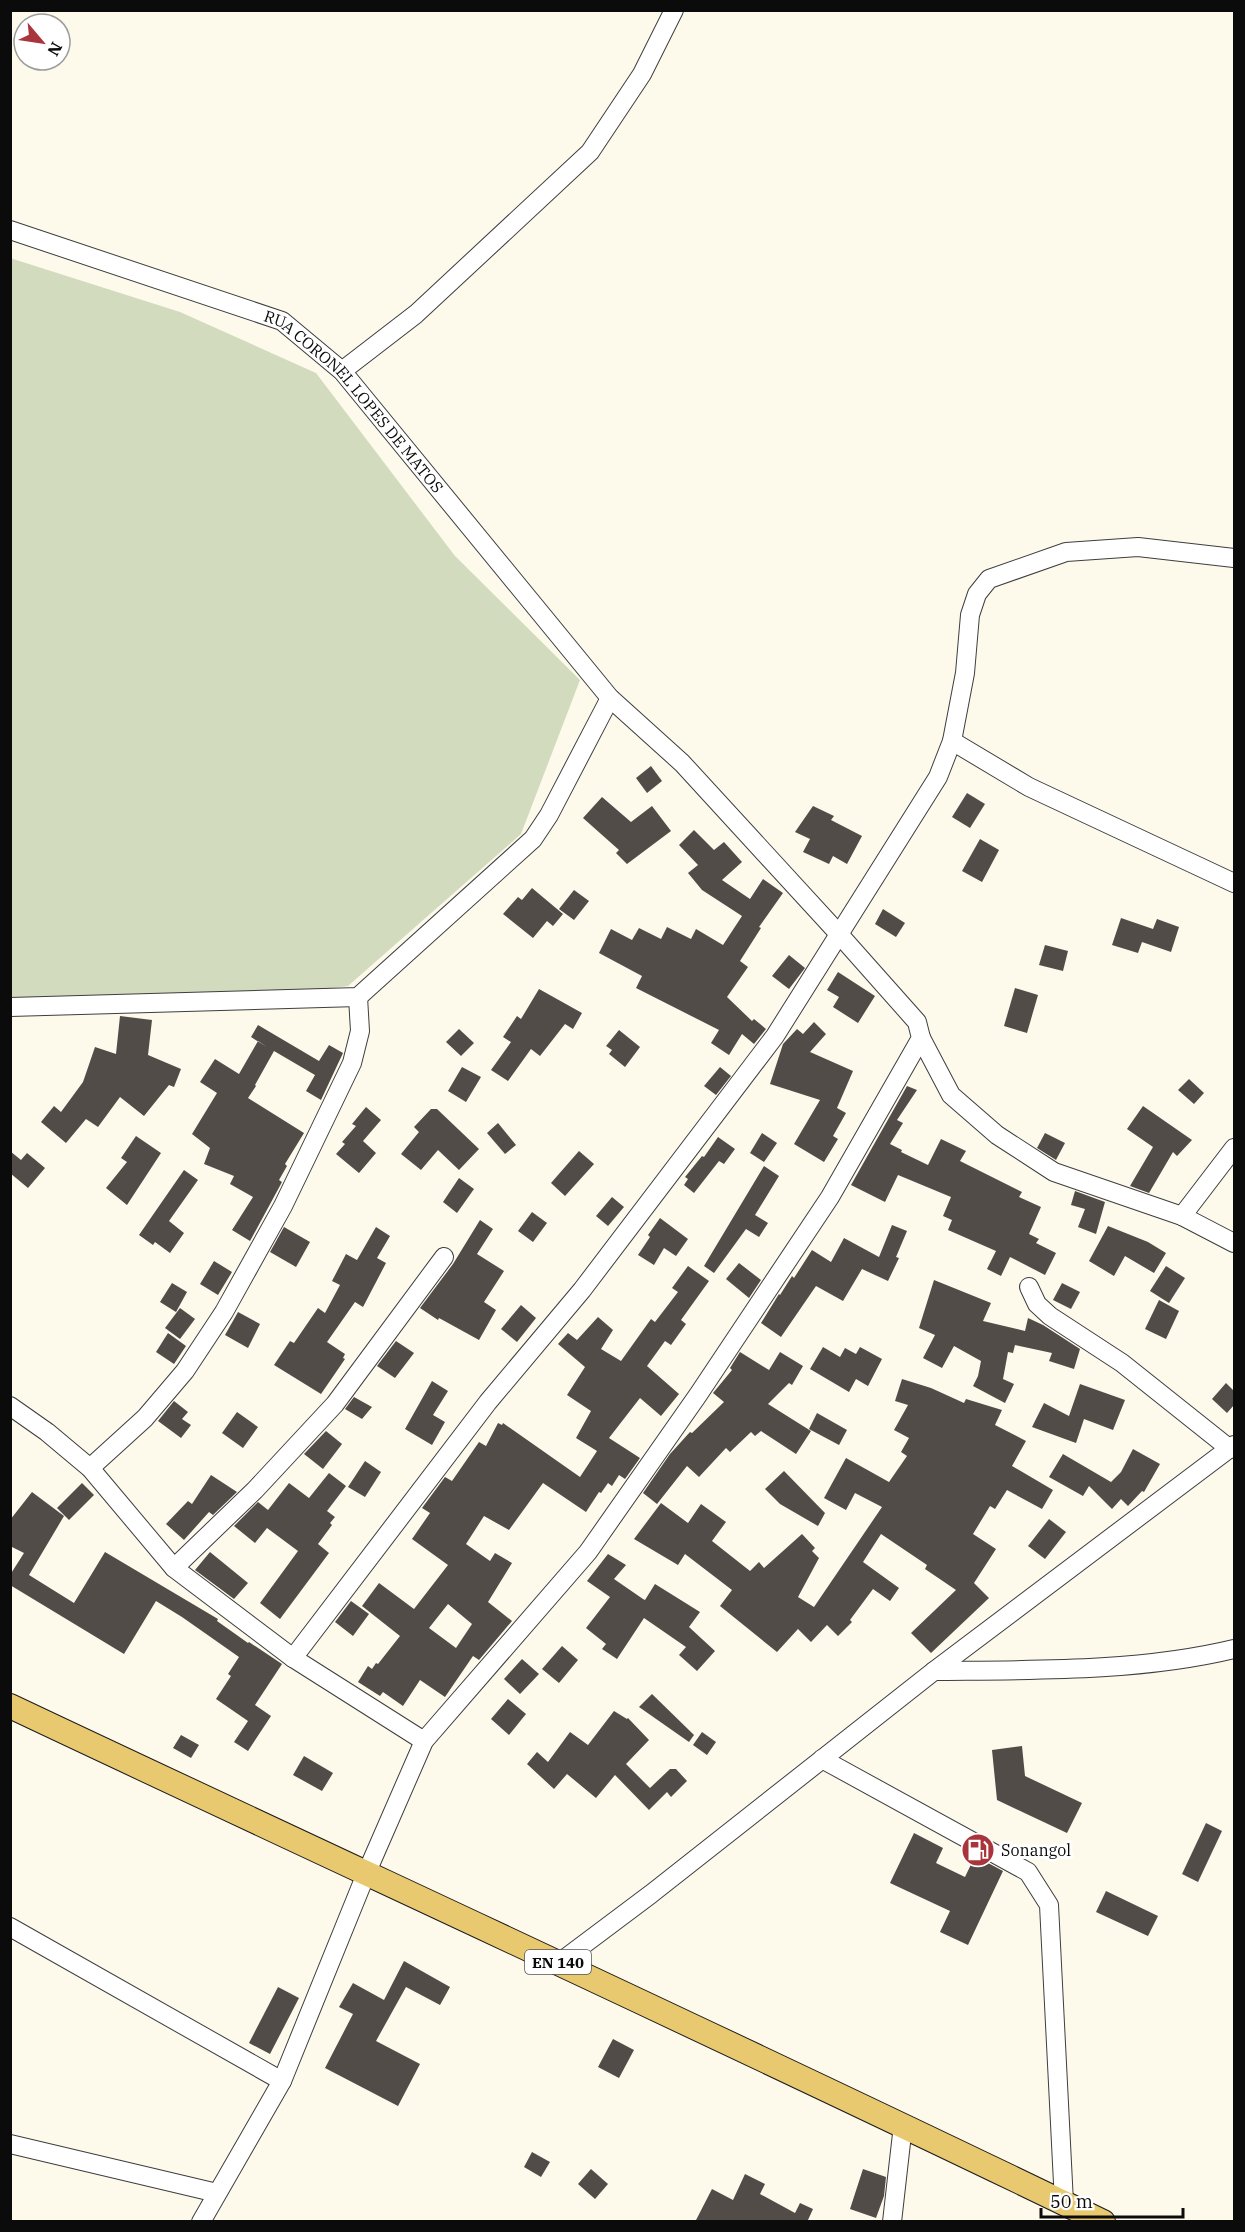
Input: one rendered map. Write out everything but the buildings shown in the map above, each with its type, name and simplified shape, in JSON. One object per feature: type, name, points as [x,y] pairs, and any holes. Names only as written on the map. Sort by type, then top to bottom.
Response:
[{"type":"main road","name":"EN 140","points":[[10,1706],[903,2125],[1103,2222]]},
{"type":"street","points":[[342,371],[416,314],[590,152],[642,74],[674,10]]},
{"type":"street","name":"RUA CORONEL LOPES DE MATOS","points":[[10,230],[282,321],[342,371],[610,698],[682,763],[916,1022],[921,1038],[951,1095],[997,1135],[1054,1172],[1182,1216],[1234,1243]]},
{"type":"street","points":[[293,1658],[488,1402],[582,1290],[775,1036],[938,777],[952,741],[965,673],[970,615],[977,594],[989,579],[1066,552],[1138,547],[1234,558]]},
{"type":"street","points":[[10,1007],[358,997],[532,839],[549,814],[610,698]]},
{"type":"street","points":[[952,741],[1029,787],[1234,883]]},
{"type":"street","points":[[90,1468],[145,1418],[165,1395],[185,1371],[224,1312],[283,1206],[352,1063],[360,1031],[358,997]]},
{"type":"street","points":[[201,2222],[282,2081],[366,1874],[424,1741],[588,1552],[698,1395],[830,1197],[921,1038]]},
{"type":"street","points":[[1182,1216],[1234,1148]]},
{"type":"street","points":[[174,1568],[255,1490],[335,1404],[444,1257]]},
{"type":"street","points":[[559,1963],[934,1671],[1232,1447],[1122,1364],[1050,1316],[1037,1304],[1029,1287]]},
{"type":"street","points":[[10,1406],[47,1432],[90,1468],[174,1568],[293,1658],[424,1741]]},
{"type":"street","points":[[934,1671],[1057,1670],[1194,1659],[1234,1649]]},
{"type":"street","points":[[822,1759],[1028,1872],[1049,1905],[1064,2203]]},
{"type":"street","points":[[10,1927],[282,2081]]},
{"type":"street","points":[[892,2222],[903,2125]]},
{"type":"street","points":[[10,2144],[218,2193]]},
{"type":"green space","points":[[10,258],[180,312],[316,373],[455,556],[580,680],[521,834],[348,986],[302,992],[11,998]]},
{"type":"place","name":"Sonangol","points":[[978,1850]]}]
